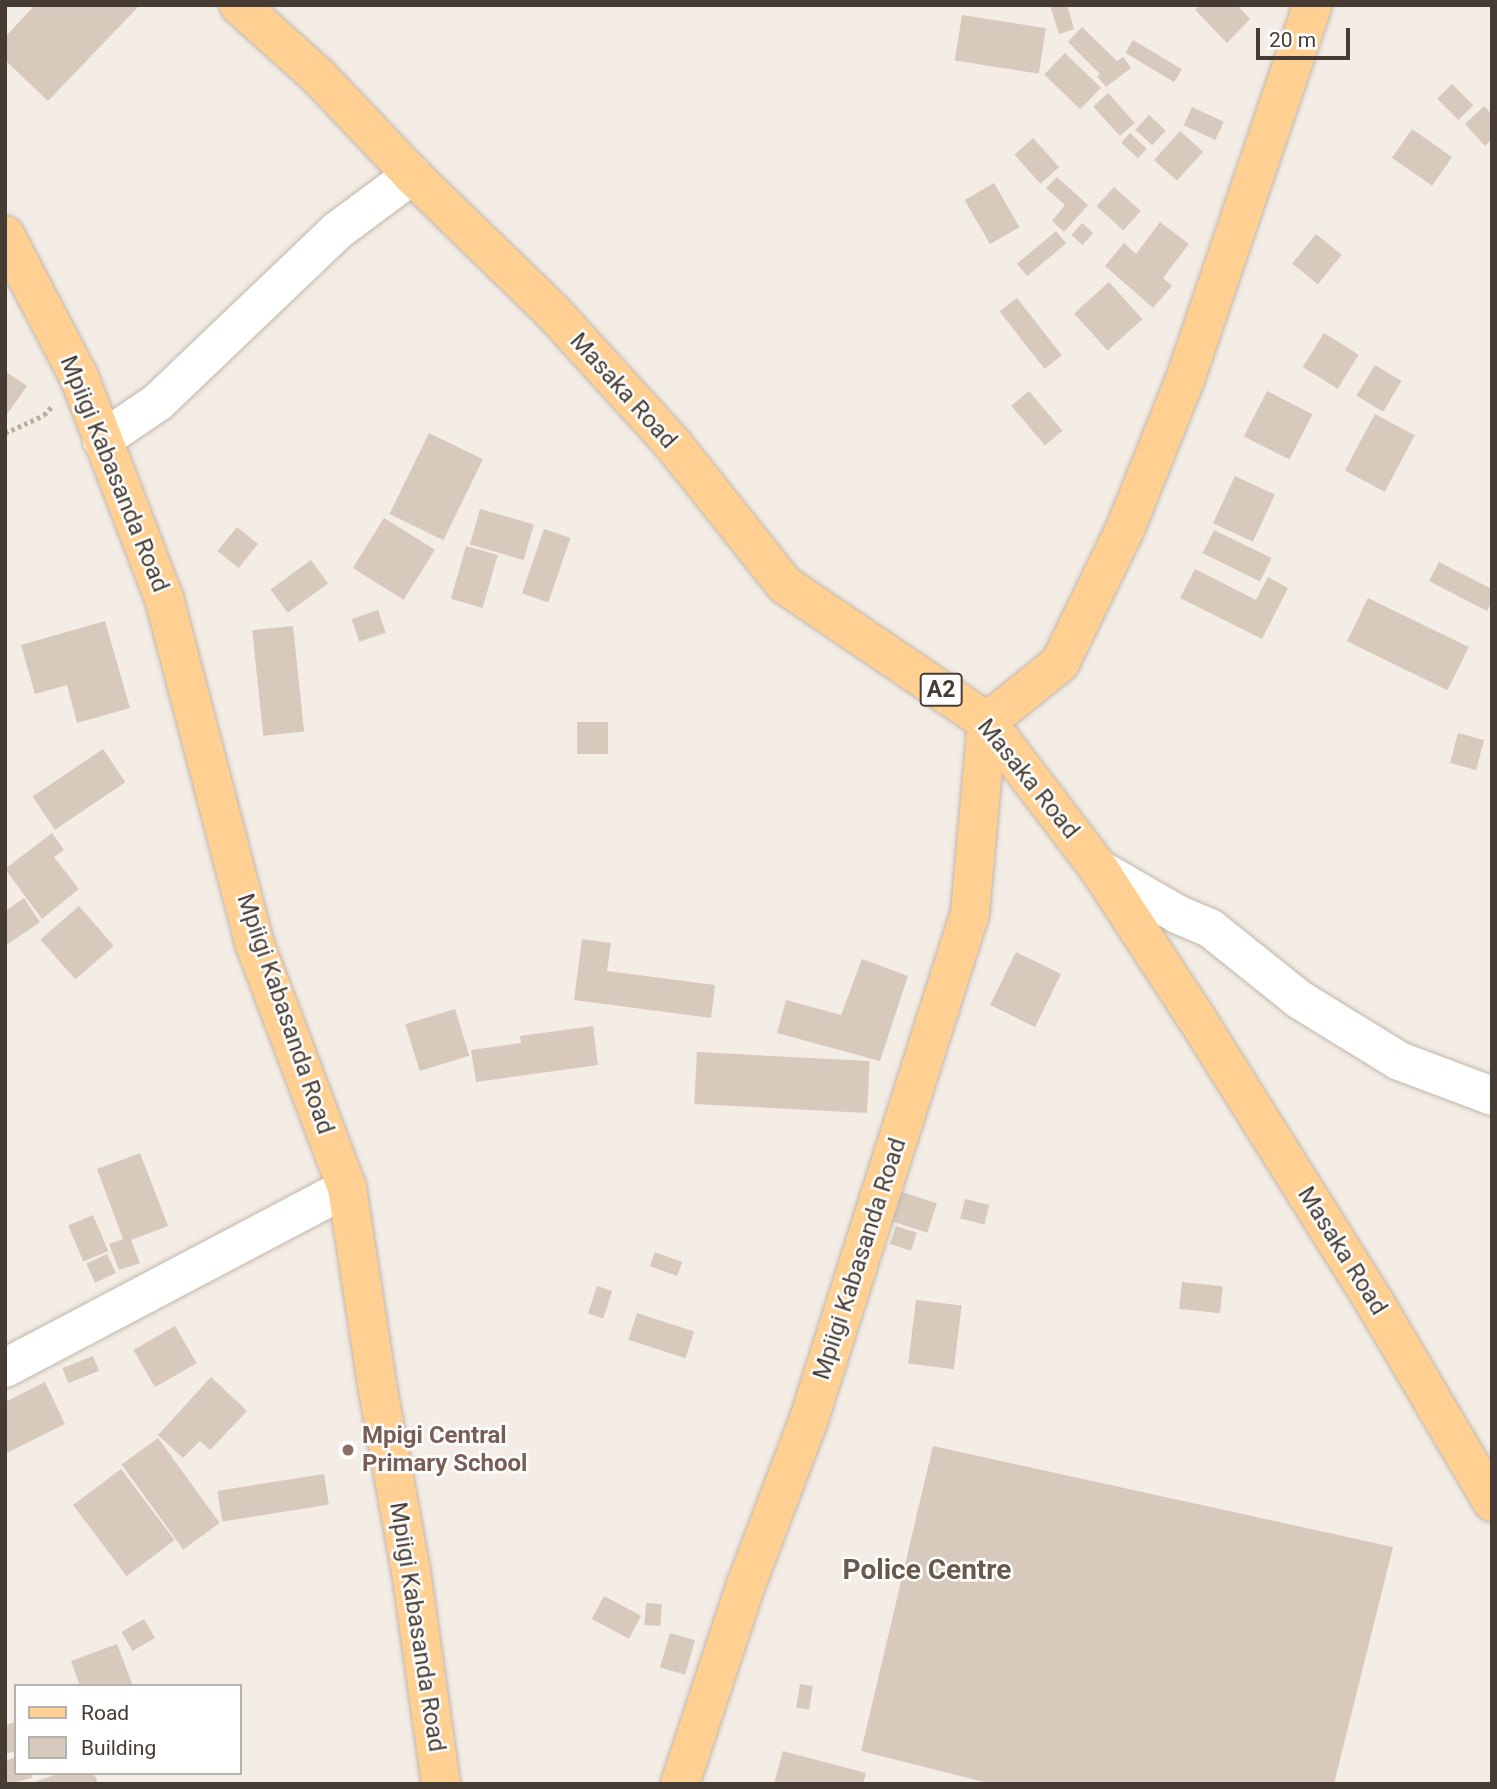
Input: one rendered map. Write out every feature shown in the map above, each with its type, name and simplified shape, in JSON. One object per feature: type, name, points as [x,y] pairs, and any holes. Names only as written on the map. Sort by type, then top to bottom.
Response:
[{"type":"main road","name":"Masaka Road","points":[[239,5],[319,77],[412,175],[552,311],[671,443],[785,585],[987,722],[1099,869],[1375,1303],[1492,1502]]},
{"type":"main road","points":[[987,722],[1060,663],[1126,527],[1186,377],[1313,5]]},
{"type":"main road","name":"Mpiigi Kabasanda Road","points":[[5,235],[79,377],[164,598],[254,942],[347,1188],[378,1390],[411,1571],[441,1784]]},
{"type":"main road","name":"Mpiigi Kabasanda Road","points":[[680,1784],[746,1584],[809,1419],[970,913],[987,722]]},
{"type":"street","points":[[102,440],[158,401],[337,231],[412,175]]},
{"type":"street","points":[[1099,869],[1179,915],[1210,928],[1300,1000],[1399,1061],[1492,1096]]},
{"type":"street","points":[[5,1368],[347,1188]]},
{"type":"path","points":[[5,433],[44,415],[79,377]]},
{"type":"building","points":[[35,5],[140,5],[48,101],[5,60],[5,37]]},
{"type":"building","points":[[1050,5],[1067,5],[1074,29],[1059,34]]},
{"type":"building","points":[[1200,5],[1237,5],[1250,19],[1227,43],[1195,10]]},
{"type":"building","points":[[962,15],[1046,28],[1039,74],[955,60]]},
{"type":"building","points":[[1082,27],[1117,61],[1123,57],[1131,68],[1106,87],[1097,76],[1100,74],[1068,42]]},
{"type":"building","points":[[1133,40],[1182,69],[1174,82],[1125,53]]},
{"type":"building","points":[[1065,53],[1101,88],[1080,109],[1044,75]]},
{"type":"building","points":[[1452,84],[1473,105],[1458,120],[1437,99]]},
{"type":"building","points":[[1108,93],[1135,123],[1120,136],[1093,106]]},
{"type":"building","points":[[1484,106],[1492,115],[1492,139],[1485,146],[1465,124]]},
{"type":"building","points":[[1192,107],[1224,122],[1215,140],[1184,125]]},
{"type":"building","points":[[1149,115],[1166,131],[1152,145],[1135,130]]},
{"type":"building","points":[[1412,129],[1452,157],[1432,186],[1392,158]]},
{"type":"building","points":[[1180,131],[1203,152],[1177,181],[1154,160]]},
{"type":"building","points":[[1130,133],[1147,149],[1138,158],[1121,143]]},
{"type":"building","points":[[1033,138],[1059,167],[1041,184],[1014,155]]},
{"type":"building","points":[[1057,177],[1088,205],[1064,232],[1052,221],[1065,205],[1046,188]]},
{"type":"building","points":[[994,183],[1020,227],[990,244],[965,200]]},
{"type":"building","points":[[1114,187],[1141,211],[1123,230],[1097,206]]},
{"type":"building","points":[[1160,222],[1189,244],[1163,278],[1172,286],[1153,308],[1105,266],[1124,243],[1136,254]]},
{"type":"building","points":[[1082,223],[1093,233],[1082,245],[1071,235]]},
{"type":"building","points":[[1056,231],[1066,243],[1027,276],[1017,264]]},
{"type":"building","points":[[1316,234],[1342,255],[1318,284],[1292,264]]},
{"type":"building","points":[[1109,282],[1142,319],[1108,351],[1074,313]]},
{"type":"building","points":[[1017,298],[1062,356],[1045,369],[1000,312]]},
{"type":"building","points":[[1324,333],[1359,355],[1338,389],[1303,367]]},
{"type":"building","points":[[1375,365],[1402,381],[1383,412],[1356,396]]},
{"type":"building","points":[[5,371],[27,386],[5,417]]},
{"type":"building","points":[[1029,391],[1062,431],[1045,446],[1011,406]]},
{"type":"building","points":[[1267,391],[1312,414],[1289,460],[1244,436]]},
{"type":"building","points":[[1375,414],[1415,435],[1385,492],[1345,471]]},
{"type":"building","points":[[429,433],[483,459],[443,540],[390,514]]},
{"type":"building","points":[[1235,476],[1275,495],[1253,542],[1213,523]]},
{"type":"building","points":[[480,509],[534,524],[524,560],[470,545]]},
{"type":"building","points":[[384,518],[435,550],[404,600],[353,568]]},
{"type":"building","points":[[237,527],[258,544],[238,568],[217,551]]},
{"type":"building","points":[[544,529],[570,538],[548,602],[522,593]]},
{"type":"building","points":[[1214,530],[1272,558],[1260,581],[1203,553]]},
{"type":"building","points":[[466,546],[498,555],[483,608],[451,599]]},
{"type":"building","points":[[311,560],[328,583],[288,613],[271,589]]},
{"type":"building","points":[[1439,562],[1492,589],[1492,602],[1487,611],[1429,581]]},
{"type":"building","points":[[1195,569],[1256,600],[1268,577],[1288,588],[1262,639],[1180,598]]},
{"type":"building","points":[[1368,598],[1469,647],[1448,690],[1347,641]]},
{"type":"building","points":[[378,610],[386,633],[359,642],[352,619]]},
{"type":"building","points":[[105,621],[130,708],[77,723],[67,685],[35,694],[21,645]]},
{"type":"building","points":[[293,626],[304,731],[263,736],[252,630]]},
{"type":"building","points":[[577,722],[608,722],[608,754],[577,754]]},
{"type":"building","points":[[1458,733],[1484,740],[1476,770],[1450,763]]},
{"type":"building","points":[[103,749],[125,782],[55,830],[33,797]]},
{"type":"building","points":[[52,833],[64,850],[54,857],[79,889],[42,919],[5,869]]},
{"type":"building","points":[[24,898],[40,922],[5,946],[5,911]]},
{"type":"building","points":[[79,906],[114,946],[75,979],[41,939]]},
{"type":"building","points":[[582,939],[611,943],[607,971],[715,985],[711,1018],[574,1000]]},
{"type":"building","points":[[1016,952],[1061,974],[1035,1027],[990,1005]]},
{"type":"building","points":[[862,959],[908,976],[880,1061],[777,1033],[786,1000],[841,1015]]},
{"type":"building","points":[[455,1009],[469,1056],[420,1071],[405,1024]]},
{"type":"building","points":[[593,1026],[598,1065],[476,1082],[471,1050],[521,1043],[520,1036]]},
{"type":"building","points":[[697,1052],[870,1061],[867,1113],[694,1104]]},
{"type":"building","points":[[140,1153],[168,1226],[131,1240],[140,1263],[119,1270],[109,1244],[123,1239],[97,1169]]},
{"type":"building","points":[[896,1190],[937,1203],[927,1233],[886,1219]]},
{"type":"building","points":[[965,1199],[989,1205],[984,1224],[960,1218]]},
{"type":"building","points":[[93,1215],[108,1251],[83,1261],[68,1226]]},
{"type":"building","points":[[896,1226],[917,1233],[911,1251],[890,1244]]},
{"type":"building","points":[[655,1252],[682,1262],[677,1276],[650,1266]]},
{"type":"building","points":[[107,1254],[116,1273],[95,1283],[86,1264]]},
{"type":"building","points":[[1182,1282],[1223,1286],[1220,1313],[1179,1309]]},
{"type":"building","points":[[597,1286],[612,1291],[603,1319],[588,1314]]},
{"type":"building","points":[[916,1300],[962,1306],[954,1369],[908,1364]]},
{"type":"building","points":[[637,1313],[694,1332],[685,1358],[628,1340]]},
{"type":"building","points":[[175,1326],[196,1363],[155,1387],[133,1350]]},
{"type":"building","points":[[93,1356],[99,1371],[68,1383],[62,1368]]},
{"type":"building","points":[[211,1377],[247,1411],[210,1450],[200,1441],[183,1458],[158,1435]]},
{"type":"building","points":[[45,1382],[65,1424],[5,1454],[5,1402]]},
{"type":"building","points":[[158,1438],[220,1523],[183,1549],[122,1464]]},
{"type":"building","points":[[933,1446],[1393,1547],[1334,1784],[992,1784],[861,1751]]},
{"type":"building","points":[[121,1469],[175,1540],[127,1576],[73,1505]]},
{"type":"building","points":[[324,1474],[329,1505],[222,1522],[217,1491]]},
{"type":"building","points":[[604,1596],[641,1616],[629,1639],[592,1619]]},
{"type":"building","points":[[646,1603],[662,1604],[660,1626],[644,1625]]},
{"type":"building","points":[[144,1619],[155,1638],[132,1651],[121,1632]]},
{"type":"building","points":[[670,1633],[695,1640],[685,1675],[660,1668]]},
{"type":"building","points":[[117,1644],[132,1684],[79,1684],[71,1661]]},
{"type":"building","points":[[800,1684],[813,1686],[809,1710],[796,1708]]},
{"type":"building","points":[[14,1723],[14,1752],[5,1754],[5,1725]]},
{"type":"building","points":[[783,1751],[866,1773],[863,1784],[774,1784]]},
{"type":"building","points":[[14,1758],[14,1775],[31,1775],[32,1778],[7,1784],[5,1761]]},
{"type":"building","points":[[54,1775],[95,1775],[98,1784],[29,1784]]},
{"type":"place","name":"Mpigi Central Primary School","points":[[348,1450]]},
{"type":"district","name":"Police Centre","points":[[927,1570]]}]
